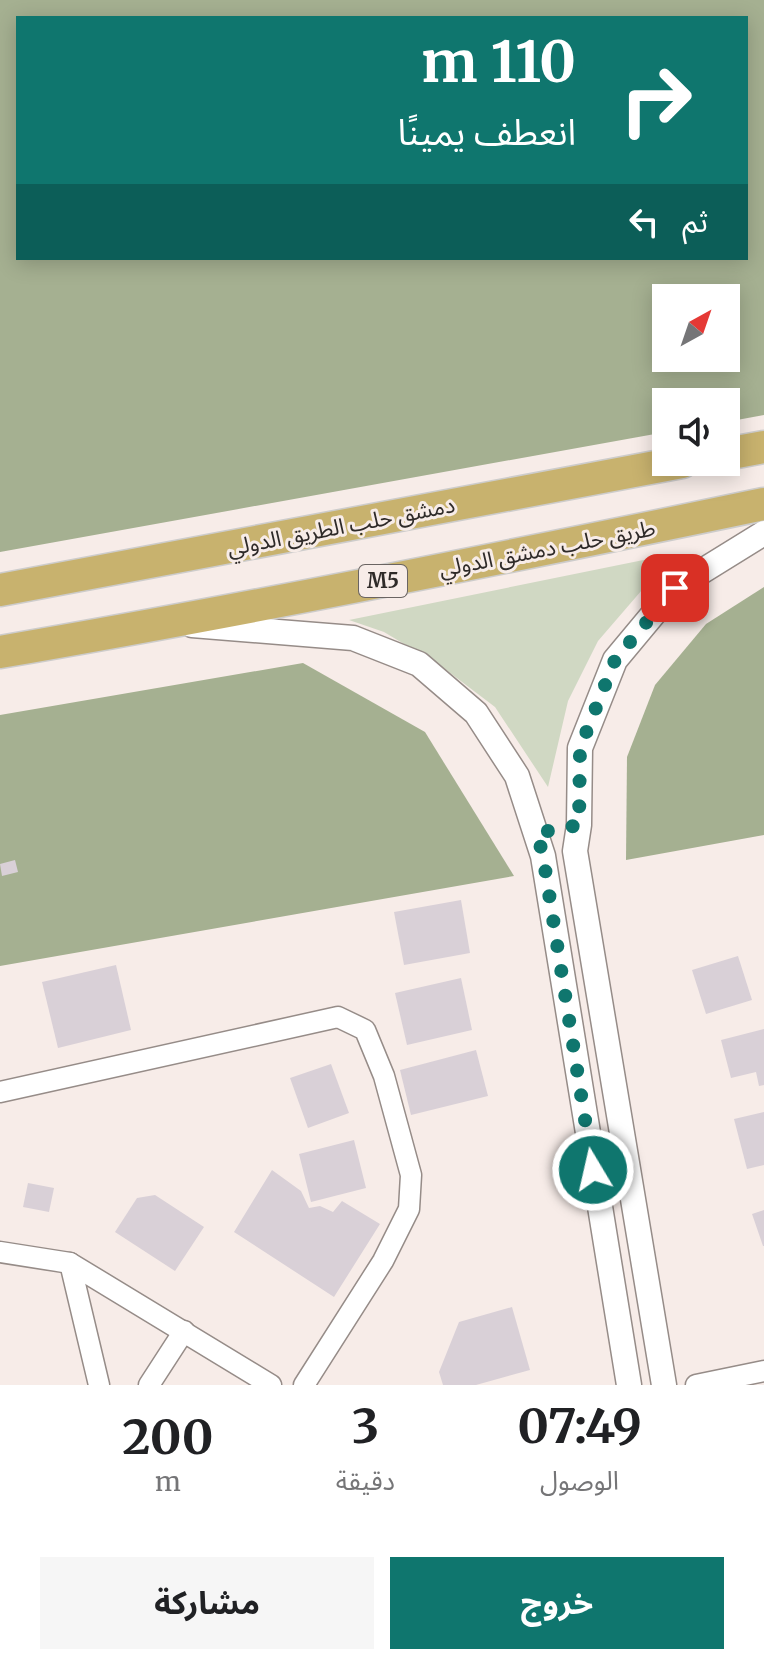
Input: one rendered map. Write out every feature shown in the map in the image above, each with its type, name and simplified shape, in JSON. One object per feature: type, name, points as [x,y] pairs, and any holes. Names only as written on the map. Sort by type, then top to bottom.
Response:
[{"type":"highway","points":[[740,451],[764,447]]},
{"type":"highway","name":"دمشق حلب الطريق الدولي","points":[[0,590],[652,468]]},
{"type":"highway","name":"طريق حلب دمشق الدولي","points":[[0,652],[510,557],[764,504]]},
{"type":"street","points":[[664,1385],[575,851],[579,825],[580,748],[615,660],[675,588],[764,533]]},
{"type":"street","points":[[165,623],[353,638],[419,664],[476,713],[517,776],[543,856],[629,1385]]},
{"type":"street","points":[[537,833],[579,825]]},
{"type":"street","points":[[0,1092],[338,1017],[365,1030],[384,1076],[411,1175],[409,1209],[383,1261],[304,1385]]},
{"type":"street","points":[[0,1252],[70,1263],[271,1385]]},
{"type":"street","points":[[70,1263],[99,1385]]},
{"type":"street","points":[[149,1385],[184,1331]]},
{"type":"street","points":[[696,1385],[764,1371]]},
{"type":"green space","points":[[0,0],[764,0],[764,415],[740,419],[740,388],[652,388],[652,435],[0,552]]},
{"type":"green space","points":[[673,554],[598,641],[568,701],[548,787],[495,707],[441,666],[384,632],[349,620]]},
{"type":"green space","points":[[764,587],[764,835],[626,860],[627,757],[655,685],[706,624]]},
{"type":"green space","points":[[303,663],[425,732],[514,876],[0,966],[0,715]]},
{"type":"building","points":[[15,860],[18,872],[2,876],[0,864]]},
{"type":"building","points":[[461,900],[470,953],[404,965],[394,912]]},
{"type":"building","points":[[738,956],[752,1000],[706,1014],[692,970]]},
{"type":"building","points":[[116,965],[131,1030],[58,1048],[42,982]]},
{"type":"building","points":[[461,978],[472,1030],[407,1045],[395,993]]},
{"type":"building","points":[[764,1029],[764,1085],[759,1086],[756,1072],[731,1078],[721,1040]]},
{"type":"building","points":[[476,1050],[488,1096],[411,1115],[400,1070]]},
{"type":"building","points":[[331,1064],[349,1113],[308,1128],[290,1078]]},
{"type":"building","points":[[764,1112],[764,1165],[747,1169],[734,1119]]},
{"type":"building","points":[[354,1140],[366,1188],[311,1202],[299,1154]]},
{"type":"building","points":[[272,1170],[301,1191],[309,1208],[320,1206],[333,1212],[342,1201],[380,1224],[334,1297],[234,1232]]},
{"type":"building","points":[[28,1183],[54,1188],[49,1212],[23,1207]]},
{"type":"building","points":[[155,1195],[204,1227],[175,1271],[115,1232],[137,1198]]},
{"type":"building","points":[[764,1210],[764,1246],[763,1246],[752,1214]]},
{"type":"building","points":[[512,1307],[530,1370],[476,1385],[443,1385],[439,1372],[459,1322]]},
{"type":"route","points":[[593,1170],[537,833],[579,825],[580,748],[615,660],[675,588]]}]
